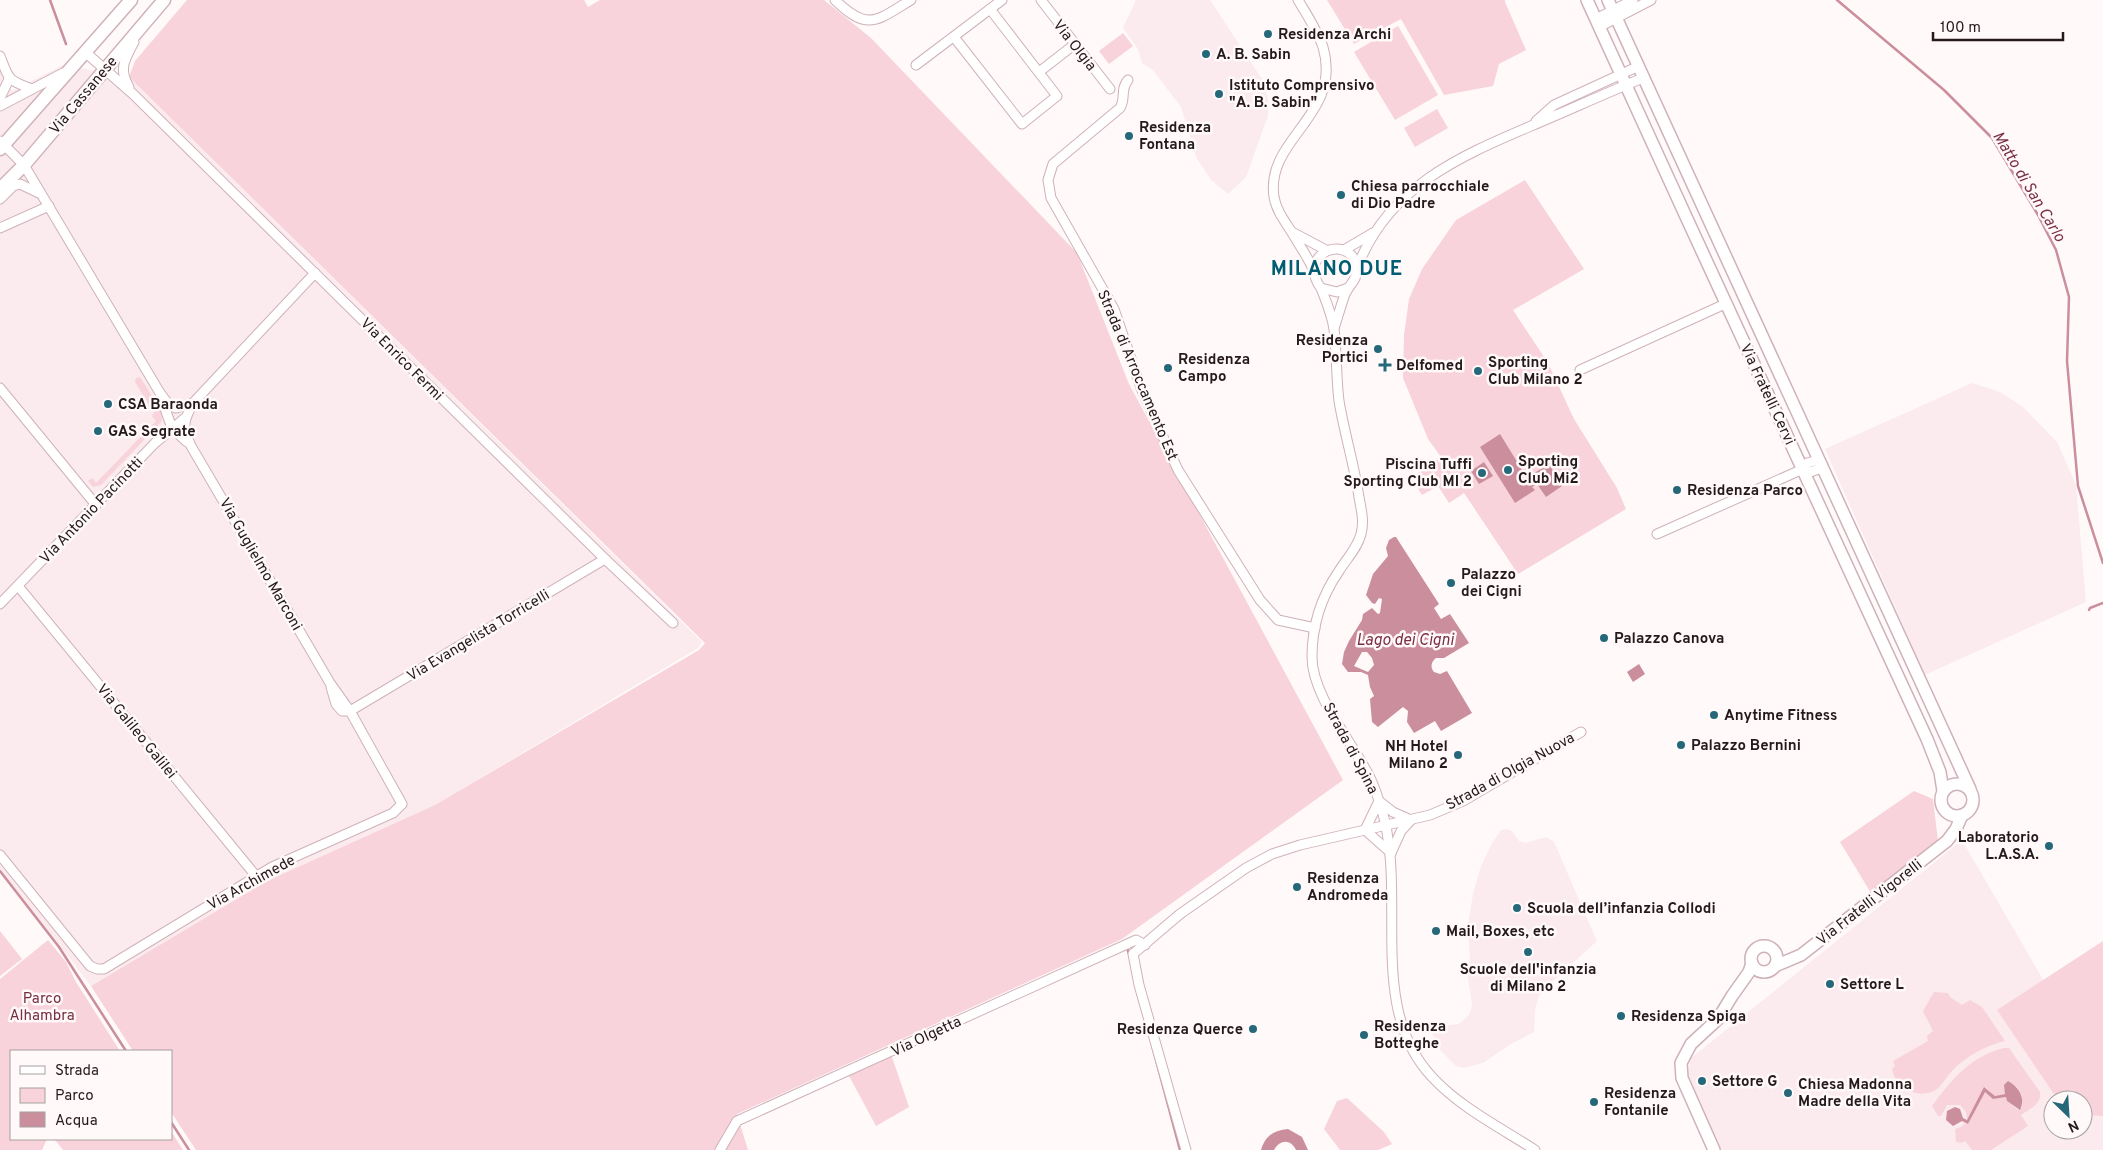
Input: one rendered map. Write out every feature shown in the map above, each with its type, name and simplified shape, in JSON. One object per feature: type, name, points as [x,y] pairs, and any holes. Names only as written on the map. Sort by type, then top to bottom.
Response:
[{"type":"main road","name":"Via Cassanese","points":[[1,145],[131,0]]},
{"type":"main road","name":"Via Cassanese","points":[[0,189],[24,165],[164,0]]},
{"type":"street","points":[[835,0],[854,16],[868,21],[880,18],[911,0]]},
{"type":"street","points":[[916,65],[1002,0]]},
{"type":"street","name":"Via Olgia","points":[[1040,0],[1110,89]]},
{"type":"street","points":[[1298,0],[1317,33],[1323,48],[1326,72],[1318,104],[1280,157],[1275,170],[1276,205],[1313,270],[1316,283],[1321,288],[1332,292],[1343,291],[1355,280],[1357,268],[1375,231]]},
{"type":"street","name":"Via Fratelli Cervi","points":[[1587,0],[1725,304],[1927,739],[1940,772],[1943,791]]},
{"type":"street","points":[[1598,23],[1613,10],[1633,0]]},
{"type":"street","points":[[1613,10],[1651,0]]},
{"type":"street","points":[[954,37],[1022,124],[1057,96],[990,9]]},
{"type":"street","name":"Via Fratelli Cervi","points":[[1613,10],[1970,789]]},
{"type":"street","name":"Via Enrico Fermi","points":[[133,94],[124,78],[123,64],[138,30]]},
{"type":"street","points":[[1039,72],[1075,44]]},
{"type":"street","name":"Via Enrico Fermi","points":[[85,52],[133,94],[605,559],[673,623]]},
{"type":"street","points":[[0,56],[9,78],[18,85],[32,90]]},
{"type":"street","points":[[1623,80],[1639,66]]},
{"type":"street","points":[[0,106],[70,69]]},
{"type":"street","points":[[0,98],[9,78]]},
{"type":"street","points":[[1313,270],[1319,255],[1326,250],[1344,250],[1375,231],[1411,192],[1442,167],[1531,126],[1554,105],[1623,80],[1644,78]]},
{"type":"street","name":"Strada di Arroccamento Est","points":[[1128,80],[1123,88],[1123,102],[1120,108],[1054,164],[1048,180],[1051,198],[1114,309],[1141,388],[1178,470],[1260,600],[1278,620],[1314,628]]},
{"type":"street","name":"Via Guglielmo Marconi","points":[[1,145],[24,165],[168,404],[176,408],[193,403]]},
{"type":"street","points":[[0,199],[12,186],[20,184],[42,195]]},
{"type":"street","points":[[0,228],[49,206]]},
{"type":"street","points":[[1292,232],[1326,250]]},
{"type":"street","points":[[1344,250],[1354,260],[1357,268]]},
{"type":"street","points":[[185,418],[193,403],[315,273]]},
{"type":"street","points":[[1321,288],[1334,328]]},
{"type":"street","points":[[1334,328],[1348,288]]},
{"type":"street","points":[[1580,370],[1725,304]]},
{"type":"street","name":"Strada di Spina","points":[[1334,328],[1340,403],[1363,521],[1357,546],[1338,572],[1320,605],[1314,628],[1312,658],[1318,686],[1367,771],[1379,801],[1386,826],[1391,854],[1393,984],[1400,1022],[1410,1046],[1426,1070],[1454,1097],[1535,1150]]},
{"type":"street","points":[[0,388],[96,506]]},
{"type":"street","name":"Via Guglielmo Marconi","points":[[160,393],[172,428],[191,446]]},
{"type":"street","name":"Via Guglielmo Marconi","points":[[185,418],[185,432],[191,446],[330,683],[350,711],[401,799]]},
{"type":"street","name":"Via Antonio Pacinotti","points":[[0,604],[155,443],[185,418]]},
{"type":"street","points":[[1657,534],[1803,469],[1810,472],[1819,469],[1820,462]]},
{"type":"street","name":"Via Evangelista Torricelli","points":[[350,711],[605,559]]},
{"type":"street","name":"Via Galileo Galilei","points":[[18,586],[256,876]]},
{"type":"street","name":"Strada di Olgia Nuova","points":[[1145,945],[1180,914],[1246,868],[1272,854],[1300,845],[1430,815],[1463,801],[1582,732]]},
{"type":"street","points":[[1944,843],[1948,824],[1941,804],[1943,791],[1950,785],[1958,783],[1970,789],[1973,803],[1969,811],[1962,815],[1953,816],[1945,811]]},
{"type":"street","name":"Via Archimede","points":[[0,855],[90,966],[97,969],[110,966],[272,867],[393,813],[402,804],[401,799]]},
{"type":"street","points":[[1379,801],[1393,812],[1411,820],[1401,831],[1391,854],[1366,830],[1379,801]]},
{"type":"street","name":"Via Fratelli Vigorelli","points":[[1775,966],[1801,955],[1944,843],[1954,833],[1962,815]]},
{"type":"street","name":"Via Olgetta","points":[[720,1150],[737,1120],[1136,940],[1145,945]]},
{"type":"street","points":[[1145,945],[1133,954],[1136,970],[1186,1150]]},
{"type":"street","points":[[1775,953],[1777,961],[1775,966],[1767,972],[1756,967],[1752,954],[1760,947],[1768,947],[1781,957],[1793,958]]},
{"type":"street","points":[[1714,1150],[1684,1082],[1681,1067],[1689,1047],[1716,1022],[1751,969],[1756,967]]},
{"type":"shaded area","name":"Istituto Comprensivo \"A. B. Sabin\"","points":[[1136,0],[1210,0],[1262,79],[1268,99],[1268,116],[1246,177],[1228,194],[1211,180],[1197,159],[1181,107],[1153,70],[1142,63],[1138,49],[1123,28]]},
{"type":"shaded area","points":[[0,64],[12,91],[63,65],[129,77],[702,642],[698,648],[435,805],[267,881],[91,986],[0,869]]},
{"type":"shaded area","points":[[1972,383],[2000,392],[2022,406],[2057,442],[2076,485],[2086,602],[1925,675],[1825,449]]},
{"type":"shaded area","name":"Scuole dell'infanzia di Milano 2","points":[[1507,829],[1512,831],[1519,841],[1525,843],[1546,837],[1554,842],[1597,941],[1539,996],[1535,1010],[1534,1032],[1511,1044],[1483,1063],[1464,1068],[1456,1066],[1441,1051],[1433,1036],[1431,1027],[1459,1024],[1468,1016],[1471,1010],[1472,1004],[1466,965],[1470,960],[1468,925],[1473,894],[1481,866],[1492,843],[1501,830]]},
{"type":"shaded area","points":[[1962,840],[2103,1083],[2103,1150],[1719,1150],[1687,1078],[1691,1058]]},
{"type":"green space","points":[[187,0],[584,0],[588,7],[600,0],[824,0],[871,38],[1077,253],[1129,384],[1343,780],[1122,939],[737,1114],[748,1150],[196,1150],[172,1114],[172,1050],[132,1050],[91,986],[267,881],[435,805],[699,650],[705,643],[129,77],[135,61]]},
{"type":"green space","points":[[1327,0],[1505,0],[1526,50],[1499,64],[1493,86],[1444,95],[1401,19],[1354,44]]},
{"type":"green space","points":[[1398,26],[1438,95],[1395,120],[1354,52]]},
{"type":"green space","points":[[1123,33],[1133,46],[1109,64],[1099,51]]},
{"type":"green space","points":[[1437,109],[1448,128],[1415,147],[1404,128]]},
{"type":"green space","name":"Sporting Club Milano 2","points":[[1525,180],[1584,269],[1513,310],[1548,363],[1574,419],[1617,488],[1626,509],[1518,574],[1464,493],[1449,503],[1438,486],[1422,495],[1411,478],[1441,457],[1428,439],[1403,378],[1404,335],[1409,299],[1422,269],[1456,220]]},
{"type":"green space","points":[[140,377],[161,410],[162,421],[101,485],[93,487],[88,481],[92,478],[96,483],[156,421],[152,416],[154,413],[135,382],[136,378]]},
{"type":"green space","points":[[1914,791],[1933,799],[1938,841],[1871,893],[1840,842]]},
{"type":"green space","points":[[0,931],[22,959],[0,976]]},
{"type":"green space","name":"Parco Alhambra","points":[[48,940],[66,962],[76,982],[119,1050],[10,1050],[10,1140],[47,1140],[42,1150],[0,1150],[0,979]]},
{"type":"green space","points":[[2103,941],[2103,1116],[2093,1116],[2093,1090],[2051,1090],[1997,1010]]},
{"type":"green space","points":[[1934,992],[1948,993],[1950,997],[1962,1005],[1970,1000],[1982,1007],[2005,1041],[1970,1056],[1952,1071],[1937,1089],[1923,1094],[1916,1093],[1909,1091],[1898,1082],[1892,1069],[1895,1066],[1893,1061],[1928,1041],[1927,1036],[1933,1031],[1923,1011]]},
{"type":"green space","points":[[2004,1048],[2009,1048],[2040,1092],[2039,1100],[2035,1106],[2021,1115],[2028,1126],[1991,1150],[1972,1150],[1965,1141],[1961,1143],[1956,1142],[1955,1129],[1965,1123],[1968,1124],[1985,1091],[1993,1099],[2006,1097],[2007,1101],[2018,1110],[2022,1107],[2022,1095],[2016,1086],[2005,1094],[1995,1096],[1985,1087],[1967,1120],[1966,1112],[1960,1105],[1947,1105],[1941,1116],[1938,1116],[1932,1106],[1954,1078],[1963,1070],[1981,1057]]},
{"type":"green space","points":[[891,1054],[909,1107],[876,1126],[848,1074]]},
{"type":"green space","points":[[1347,1098],[1384,1132],[1392,1144],[1378,1150],[1340,1150],[1324,1129],[1337,1101]]},
{"type":"green space","points":[[172,1133],[183,1150],[63,1150],[54,1140],[172,1140]]},
{"type":"water","name":"Sporting Club Mi2","points":[[1500,434],[1529,481],[1533,478],[1531,475],[1549,464],[1562,486],[1546,497],[1537,484],[1532,487],[1535,490],[1515,503],[1480,447]]},
{"type":"water","name":"Piscina Tuffi Sporting Club MI 2","points":[[1484,462],[1493,476],[1479,484],[1471,471]]},
{"type":"water","name":"Lago dei Cigni","points":[[1396,537],[1439,604],[1434,608],[1441,619],[1450,614],[1469,643],[1444,658],[1436,658],[1432,663],[1434,672],[1440,674],[1447,671],[1472,713],[1441,731],[1435,721],[1414,733],[1407,722],[1408,711],[1403,707],[1378,727],[1372,722],[1370,699],[1374,696],[1368,675],[1361,672],[1348,672],[1342,664],[1344,652],[1362,620],[1363,614],[1372,608],[1378,614],[1380,613],[1382,599],[1379,598],[1375,604],[1366,595],[1373,574],[1388,556],[1386,548],[1389,540]],"holes":[[[1362,652],[1367,652],[1372,658],[1374,665],[1368,672],[1354,666]]]},
{"type":"water","points":[[1639,664],[1645,674],[1633,682],[1627,672]]},
{"type":"water","points":[[2008,1081],[2015,1086],[2022,1097],[2020,1110],[2007,1101],[2006,1097],[1993,1099],[1985,1092],[1968,1124],[1962,1121],[1953,1126],[1946,1120],[1947,1111],[1955,1107],[1960,1109],[1963,1118],[1967,1120],[1984,1087],[1995,1096],[2005,1094],[2004,1085]]},
{"type":"water","points":[[1288,1129],[1302,1137],[1308,1150],[1296,1150],[1288,1142],[1282,1142],[1274,1150],[1261,1150],[1268,1137],[1278,1131]]},
{"type":"waterway","points":[[50,0],[66,44]]},
{"type":"waterway","name":"Matto di San Carlo","points":[[1837,0],[1944,90],[1992,138],[2038,215],[2056,250],[2069,297],[2067,361],[2078,486],[2103,563]]},
{"type":"waterway","name":"Matto di San Carlo","points":[[2089,610],[2103,603]]},
{"type":"waterway","points":[[0,871],[59,947],[125,1050]]},
{"type":"waterway","points":[[1127,948],[1130,957]]},
{"type":"waterway","points":[[1152,1045],[1180,1150]]},
{"type":"waterway","points":[[172,1124],[189,1150]]},
{"type":"place","name":"Residenza Archi","points":[[1268,34]]},
{"type":"place","name":"A. B. Sabin","points":[[1206,54]]},
{"type":"place","name":"Istituto Comprensivo \"A. B. Sabin\"","points":[[1219,94]]},
{"type":"place","name":"Residenza Fontana","points":[[1129,136]]},
{"type":"place","name":"Chiesa parrocchiale di Dio Padre","points":[[1341,195]]},
{"type":"place","name":"Residenza Portici","points":[[1378,349]]},
{"type":"place","name":"Delfomed","points":[[1385,365]]},
{"type":"place","name":"Residenza Campo","points":[[1168,368]]},
{"type":"place","name":"Sporting Club Milano 2","points":[[1478,371]]},
{"type":"place","name":"CSA Baraonda","points":[[108,404]]},
{"type":"place","name":"GAS Segrate","points":[[98,431]]},
{"type":"place","name":"Sporting Club Mi2","points":[[1508,470]]},
{"type":"place","name":"Piscina Tuffi Sporting Club MI 2","points":[[1482,473]]},
{"type":"place","name":"Residenza Parco","points":[[1677,490]]},
{"type":"place","name":"Palazzo dei Cigni","points":[[1451,583]]},
{"type":"place","name":"Palazzo Canova","points":[[1604,638]]},
{"type":"place","name":"Anytime Fitness","points":[[1714,715]]},
{"type":"place","name":"Palazzo Bernini","points":[[1681,745]]},
{"type":"place","name":"NH Hotel Milano 2","points":[[1458,755]]},
{"type":"place","name":"Laboratorio L.A.S.A.","points":[[2049,846]]},
{"type":"place","name":"Residenza Andromeda","points":[[1297,887]]},
{"type":"place","name":"Scuola dell’infanzia Collodi","points":[[1517,908]]},
{"type":"place","name":"Mail, Boxes, etc","points":[[1436,931]]},
{"type":"place","name":"Scuole dell'infanzia di Milano 2","points":[[1528,952]]},
{"type":"place","name":"Settore L","points":[[1830,984]]},
{"type":"place","name":"Residenza Spiga","points":[[1621,1016]]},
{"type":"place","name":"Residenza Querce","points":[[1253,1029]]},
{"type":"place","name":"Residenza Botteghe","points":[[1364,1035]]},
{"type":"place","name":"Settore G","points":[[1702,1081]]},
{"type":"place","name":"Chiesa Madonna Madre della Vita","points":[[1788,1093]]},
{"type":"place","name":"Residenza Fontanile","points":[[1594,1102]]},
{"type":"district","name":"MILANO DUE","points":[[1337,268]]}]
